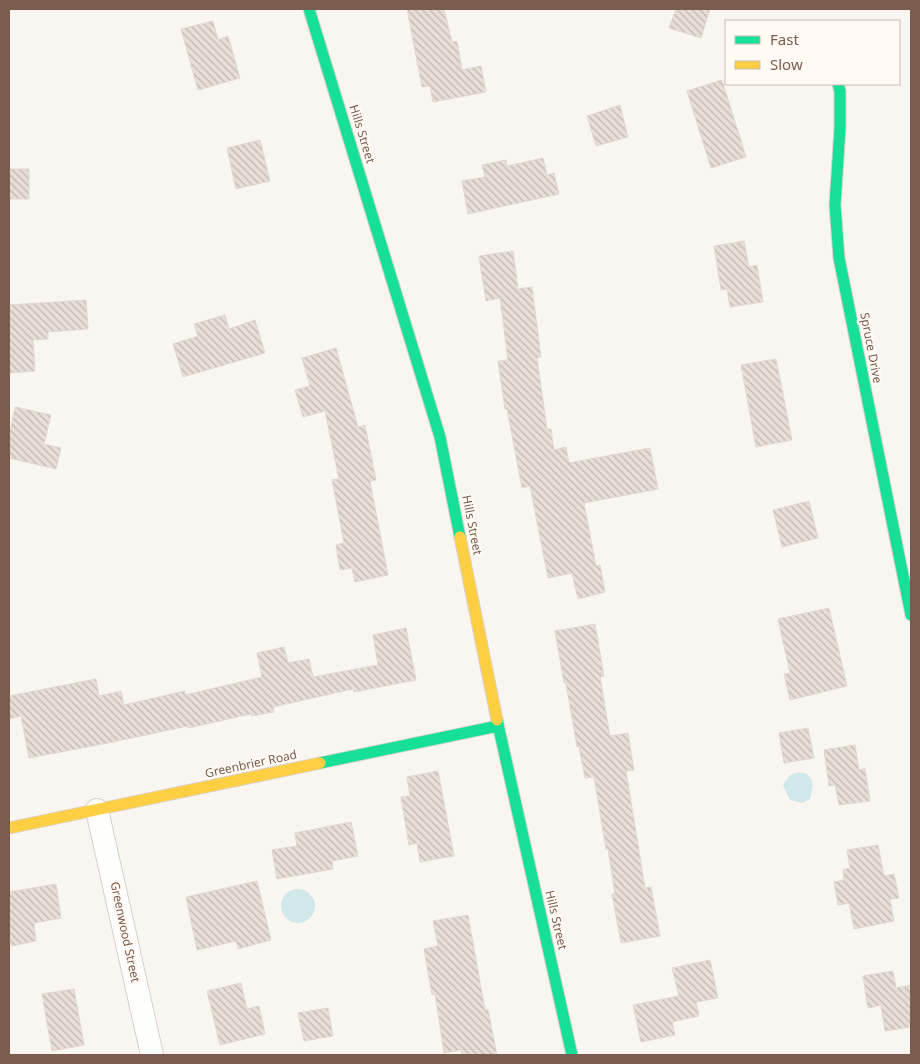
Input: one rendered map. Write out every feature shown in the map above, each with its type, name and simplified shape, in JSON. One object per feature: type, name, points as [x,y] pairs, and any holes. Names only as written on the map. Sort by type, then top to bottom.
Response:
[{"type":"street","name":"Hills Street","points":[[309,9],[440,437],[498,726],[572,1055]]},
{"type":"street","name":"Spruce Drive","points":[[838,85],[840,128],[835,204],[838,258],[908,579],[911,615]]},
{"type":"street","name":"Greenbrier Road","points":[[9,828],[498,726]]},
{"type":"street","name":"Greenwood Street","points":[[97,810],[152,1055]]},
{"type":"water","points":[[799,772],[808,775],[812,781],[810,799],[802,803],[790,800],[783,785],[790,775]]},
{"type":"water","points":[[298,889],[305,890],[310,894],[314,899],[314,913],[310,918],[305,922],[298,923],[291,922],[286,918],[282,913],[281,906],[282,899],[286,894],[291,890]]},
{"type":"building","points":[[407,9],[444,9],[452,42],[457,41],[462,70],[481,66],[486,92],[433,102],[430,86],[422,87]]},
{"type":"building","points":[[676,9],[710,9],[701,38],[669,28]]},
{"type":"building","points":[[213,21],[218,40],[228,36],[240,78],[198,90],[181,29]]},
{"type":"building","points":[[722,80],[746,157],[711,168],[687,91]]},
{"type":"building","points":[[620,105],[628,137],[596,146],[587,116]]},
{"type":"building","points":[[260,140],[270,181],[236,189],[227,148]]},
{"type":"building","points":[[543,158],[547,175],[554,173],[559,194],[468,214],[462,181],[485,177],[482,165],[506,160],[507,166]]},
{"type":"building","points":[[9,169],[29,169],[29,199],[9,199]]},
{"type":"building","points":[[744,241],[749,267],[757,265],[763,302],[730,307],[727,289],[721,290],[714,246]]},
{"type":"building","points":[[513,251],[518,289],[532,287],[541,357],[537,358],[547,429],[551,429],[554,450],[566,447],[569,463],[650,448],[658,489],[584,503],[596,566],[600,565],[605,592],[578,599],[572,573],[548,578],[530,486],[522,488],[507,409],[505,409],[498,361],[508,360],[500,298],[486,301],[479,256]]},
{"type":"building","points":[[86,300],[88,329],[48,332],[48,339],[33,340],[35,371],[9,373],[9,305]]},
{"type":"building","points":[[225,315],[229,329],[255,320],[265,353],[183,377],[173,344],[198,336],[194,324]]},
{"type":"building","points":[[336,348],[358,427],[365,425],[376,480],[370,481],[388,575],[355,582],[352,568],[340,570],[336,545],[344,543],[332,480],[339,479],[325,411],[303,417],[295,390],[310,386],[302,358]]},
{"type":"building","points":[[776,359],[792,440],[756,447],[741,365]]},
{"type":"building","points":[[15,407],[51,415],[44,444],[61,448],[56,469],[9,458],[9,436]]},
{"type":"building","points":[[809,501],[818,538],[782,547],[773,510]]},
{"type":"building","points":[[829,608],[847,686],[790,700],[784,674],[790,673],[778,619]]},
{"type":"building","points":[[595,624],[604,676],[600,677],[610,736],[628,733],[634,770],[626,771],[645,888],[651,887],[660,936],[621,943],[612,894],[615,894],[608,849],[606,849],[594,777],[585,778],[579,747],[577,747],[555,631]]},
{"type":"building","points":[[406,628],[416,680],[354,692],[353,689],[273,707],[274,712],[252,716],[251,714],[29,758],[21,716],[9,719],[9,696],[96,679],[99,696],[121,691],[124,705],[185,691],[185,695],[262,677],[257,653],[284,647],[288,663],[309,659],[313,677],[378,665],[373,635]]},
{"type":"building","points":[[808,728],[814,758],[784,763],[779,733]]},
{"type":"building","points":[[855,745],[859,770],[865,768],[870,801],[839,805],[835,785],[829,786],[824,750]]},
{"type":"building","points":[[438,771],[454,856],[420,862],[417,843],[409,845],[401,797],[410,796],[407,777]]},
{"type":"building","points":[[351,822],[358,856],[332,861],[333,869],[277,879],[272,850],[297,846],[295,833]]},
{"type":"building","points":[[878,845],[884,876],[894,874],[899,898],[890,899],[894,921],[854,929],[849,903],[838,905],[834,882],[844,880],[843,870],[850,868],[847,850]]},
{"type":"building","points":[[257,881],[271,940],[238,949],[236,941],[197,950],[186,897]]},
{"type":"building","points":[[56,884],[61,918],[34,923],[36,941],[11,946],[9,892]]},
{"type":"building","points":[[468,915],[485,1010],[488,1009],[497,1055],[462,1055],[461,1050],[444,1053],[435,994],[432,995],[424,949],[438,946],[433,921]]},
{"type":"building","points":[[710,960],[718,998],[696,1002],[699,1016],[672,1022],[675,1035],[641,1042],[633,1005],[679,996],[672,968]]},
{"type":"building","points":[[893,971],[896,988],[911,985],[911,1027],[885,1031],[881,1005],[868,1008],[863,976]]},
{"type":"building","points":[[241,983],[247,1009],[259,1006],[265,1034],[220,1045],[207,991]]},
{"type":"building","points":[[74,989],[84,1045],[52,1051],[42,994]]},
{"type":"building","points":[[328,1008],[333,1036],[304,1041],[298,1013]]},
{"type":"traffic: fast","points":[[309,9],[440,437],[460,537]]},
{"type":"traffic: fast","points":[[838,85],[840,128],[835,205],[839,258],[911,615]]},
{"type":"traffic: fast","points":[[497,720],[572,1055]]},
{"type":"traffic: fast","points":[[320,763],[498,726]]},
{"type":"traffic: slow","points":[[460,537],[497,720]]},
{"type":"traffic: slow","points":[[9,828],[320,763]]}]
